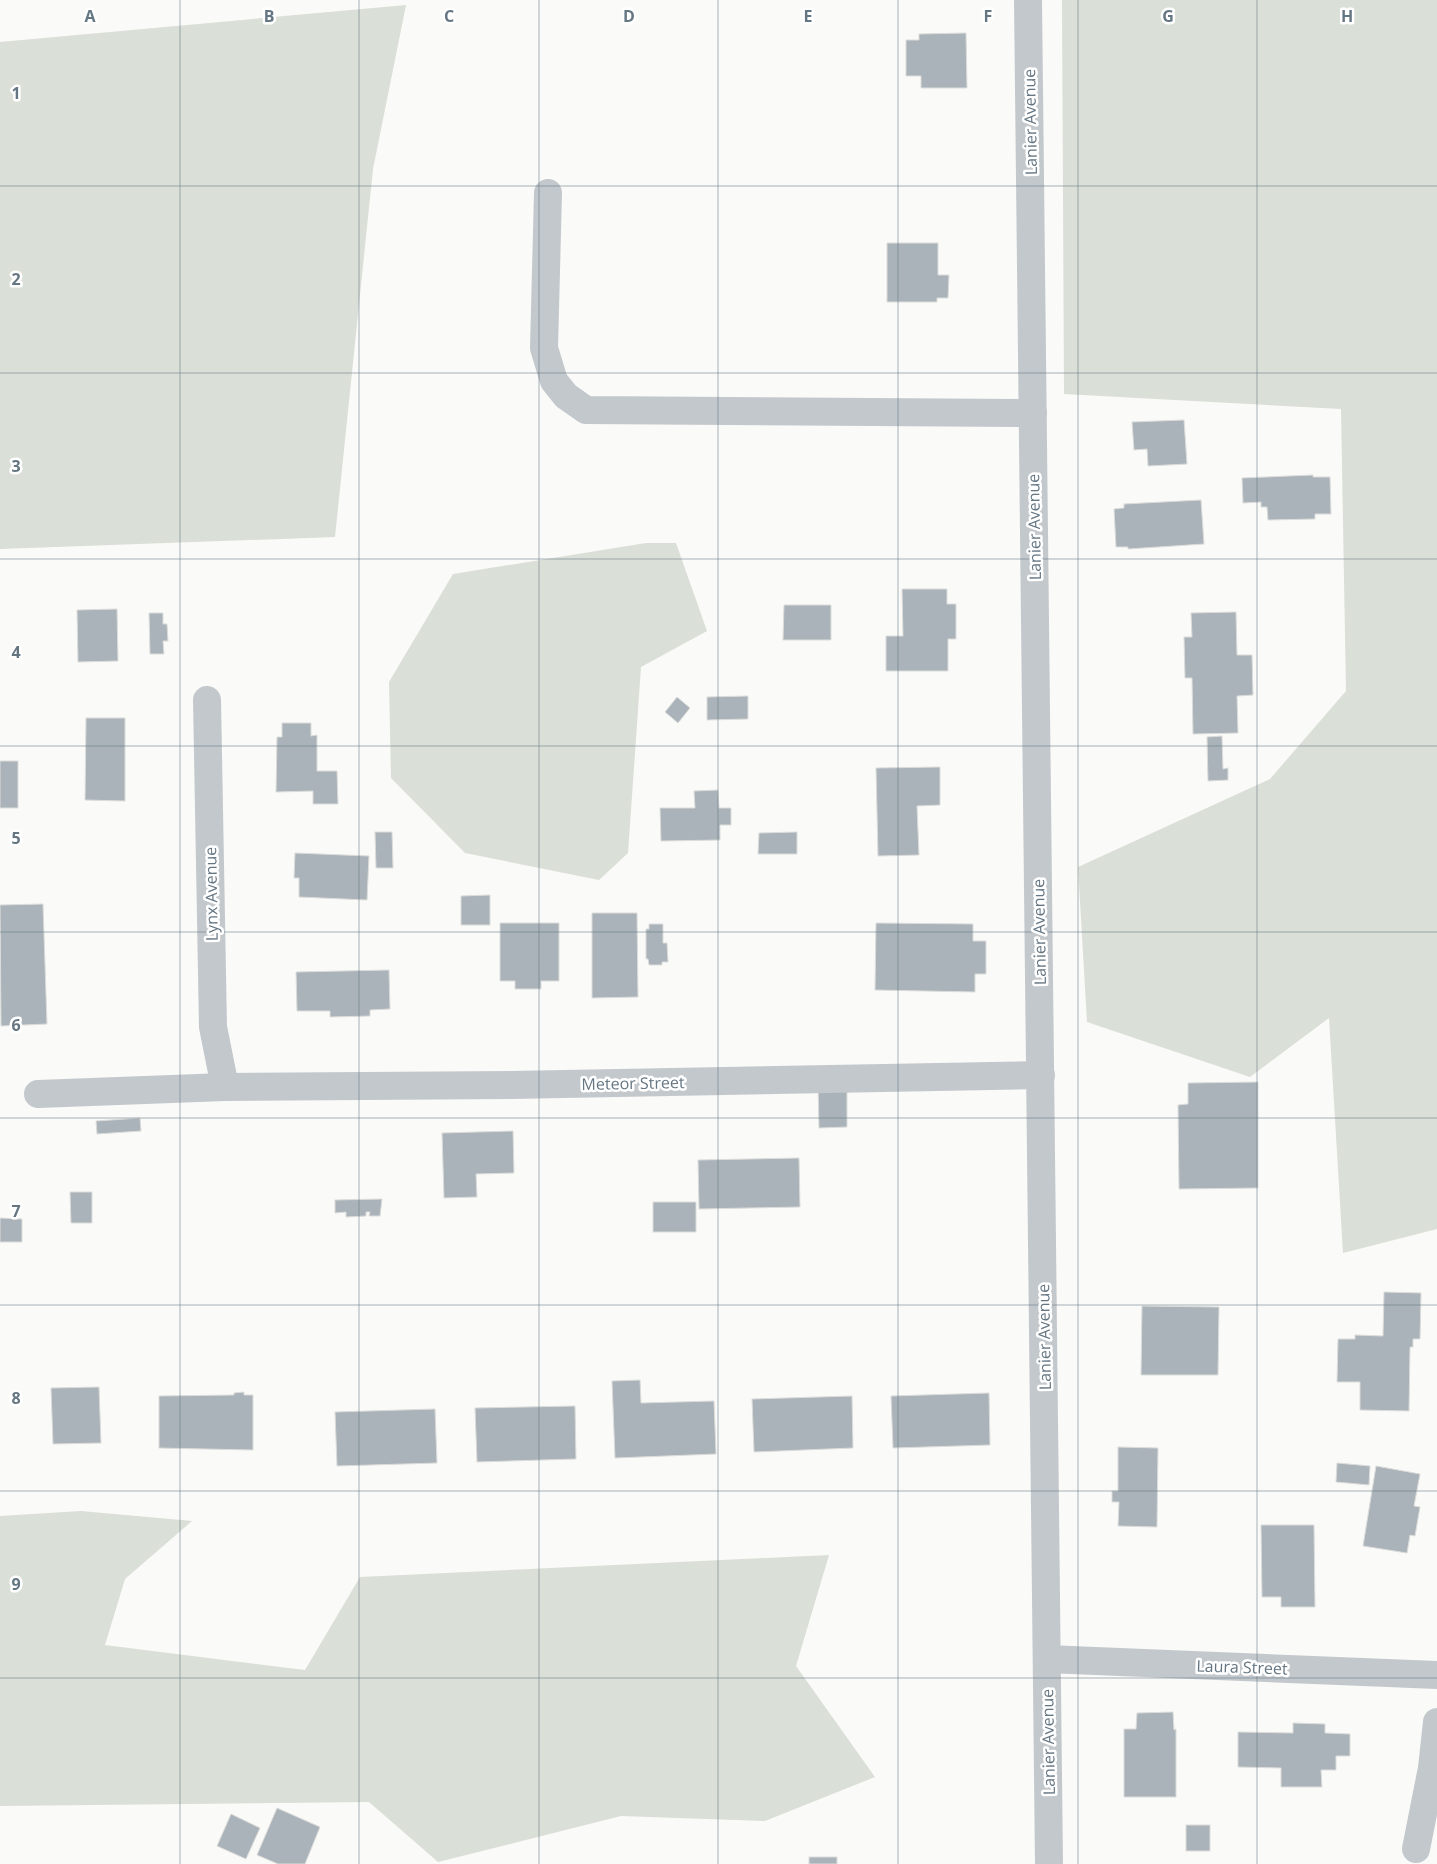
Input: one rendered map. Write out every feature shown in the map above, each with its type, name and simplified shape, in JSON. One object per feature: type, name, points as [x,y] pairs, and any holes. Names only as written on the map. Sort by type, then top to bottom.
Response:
[{"type":"street","name":"Lanier Avenue","points":[[1028,0],[1049,1864]]},
{"type":"street","points":[[548,193],[544,348],[554,381],[566,396],[586,410],[1033,413]]},
{"type":"street","name":"Lynx Avenue","points":[[207,700],[213,1027],[225,1087]]},
{"type":"street","name":"Meteor Street","points":[[38,1094],[225,1087],[511,1085],[1041,1075]]},
{"type":"street","name":"Laura Street","points":[[1047,1659],[1437,1675]]},
{"type":"street","points":[[1416,1849],[1432,1768],[1437,1722]]},
{"type":"shaded area","points":[[1062,0],[1437,0],[1437,1229],[1343,1253],[1329,1018],[1250,1077],[1087,1022],[1078,867],[1270,779],[1346,691],[1341,409],[1064,394]]},
{"type":"shaded area","points":[[406,5],[373,169],[335,537],[0,549],[0,42]]},
{"type":"shaded area","points":[[646,543],[676,543],[707,631],[641,667],[628,853],[599,880],[465,853],[391,778],[389,682],[453,574]]},
{"type":"shaded area","points":[[81,1511],[192,1521],[125,1579],[105,1645],[305,1670],[360,1577],[829,1555],[796,1666],[875,1777],[765,1821],[621,1816],[438,1862],[369,1802],[0,1806],[0,1516]]},
{"type":"building","points":[[966,33],[967,88],[921,88],[921,76],[906,76],[906,40],[919,40],[919,34]]},
{"type":"building","points":[[887,243],[938,243],[938,275],[949,275],[948,298],[937,298],[937,302],[887,302]]},
{"type":"building","points":[[1184,420],[1187,464],[1148,466],[1147,449],[1134,450],[1132,422]]},
{"type":"building","points":[[1313,475],[1313,477],[1330,477],[1331,514],[1315,514],[1315,519],[1268,520],[1267,507],[1261,507],[1261,502],[1243,503],[1242,478]]},
{"type":"building","points":[[1201,500],[1204,544],[1128,549],[1128,547],[1116,547],[1114,509],[1124,508],[1124,504]]},
{"type":"building","points":[[902,589],[947,589],[947,604],[956,604],[956,639],[948,639],[948,671],[886,671],[886,636],[903,636]]},
{"type":"building","points":[[784,605],[831,605],[831,640],[783,640]]},
{"type":"building","points":[[117,609],[118,661],[78,662],[77,610]]},
{"type":"building","points":[[1236,612],[1237,655],[1252,655],[1253,695],[1237,696],[1238,733],[1193,734],[1192,678],[1185,678],[1184,637],[1192,637],[1191,613]]},
{"type":"building","points":[[149,613],[163,613],[163,624],[167,624],[168,641],[163,641],[164,654],[150,654]]},
{"type":"building","points":[[748,696],[748,719],[707,720],[707,697]]},
{"type":"building","points":[[677,697],[690,708],[678,723],[665,712]]},
{"type":"building","points":[[86,718],[125,718],[125,801],[85,800]]},
{"type":"building","points":[[282,723],[311,723],[311,736],[317,735],[317,771],[337,771],[338,804],[313,804],[313,791],[276,792],[277,737],[282,737]]},
{"type":"building","points":[[1222,736],[1223,769],[1228,768],[1228,780],[1208,781],[1207,737]]},
{"type":"building","points":[[0,761],[18,761],[18,808],[0,808]]},
{"type":"building","points":[[940,767],[940,805],[917,806],[919,855],[878,856],[876,768]]},
{"type":"building","points":[[718,790],[719,808],[731,808],[731,825],[720,825],[720,840],[661,841],[660,808],[695,808],[694,791]]},
{"type":"building","points":[[375,832],[392,832],[393,868],[376,868]]},
{"type":"building","points":[[797,832],[797,854],[758,854],[759,833]]},
{"type":"building","points":[[295,853],[369,856],[367,900],[299,897],[299,878],[294,878]]},
{"type":"building","points":[[490,895],[490,925],[461,925],[461,896]]},
{"type":"building","points":[[43,904],[47,1024],[1,1026],[0,905]]},
{"type":"building","points":[[592,913],[637,913],[638,997],[592,998]]},
{"type":"building","points":[[500,923],[559,923],[559,981],[541,981],[541,989],[515,989],[515,981],[500,981]]},
{"type":"building","points":[[876,923],[973,924],[973,941],[986,941],[986,974],[975,974],[975,992],[875,990]]},
{"type":"building","points":[[649,924],[663,924],[663,943],[667,943],[668,962],[662,962],[662,965],[649,965],[648,959],[646,959],[646,929],[649,929]]},
{"type":"building","points":[[389,970],[390,1009],[370,1010],[370,1016],[330,1017],[330,1011],[297,1011],[296,972]]},
{"type":"building","points":[[1258,1082],[1258,1188],[1179,1189],[1178,1105],[1188,1104],[1188,1083]]},
{"type":"building","points":[[818,1084],[847,1084],[847,1127],[819,1128]]},
{"type":"building","points":[[140,1118],[141,1131],[97,1134],[96,1121]]},
{"type":"building","points":[[513,1131],[514,1173],[476,1174],[477,1197],[444,1198],[442,1133]]},
{"type":"building","points":[[799,1158],[800,1207],[699,1209],[698,1160]]},
{"type":"building","points":[[70,1192],[92,1192],[92,1223],[71,1223]]},
{"type":"building","points":[[382,1199],[380,1216],[369,1216],[370,1212],[366,1212],[366,1216],[346,1217],[346,1212],[335,1213],[335,1200]]},
{"type":"building","points":[[653,1202],[696,1202],[696,1232],[653,1232]]},
{"type":"building","points":[[0,1218],[22,1219],[22,1242],[0,1242]]},
{"type":"building","points":[[1384,1292],[1421,1293],[1420,1339],[1413,1339],[1413,1347],[1410,1347],[1409,1411],[1360,1410],[1360,1382],[1337,1382],[1338,1339],[1355,1339],[1355,1335],[1383,1336]]},
{"type":"building","points":[[1142,1306],[1219,1307],[1218,1375],[1141,1375]]},
{"type":"building","points":[[640,1380],[641,1403],[714,1401],[716,1454],[615,1458],[612,1381]]},
{"type":"building","points":[[99,1387],[101,1443],[53,1444],[51,1388]]},
{"type":"building","points":[[244,1392],[244,1395],[253,1395],[253,1450],[159,1448],[159,1396],[234,1395],[234,1393]]},
{"type":"building","points":[[989,1393],[990,1445],[893,1448],[891,1396]]},
{"type":"building","points":[[852,1396],[853,1448],[754,1452],[752,1399]]},
{"type":"building","points":[[575,1406],[576,1459],[477,1462],[475,1408]]},
{"type":"building","points":[[435,1409],[437,1463],[337,1466],[335,1412]]},
{"type":"building","points":[[1118,1447],[1158,1448],[1157,1527],[1118,1526],[1119,1502],[1112,1502],[1112,1491],[1118,1491]]},
{"type":"building","points":[[1337,1463],[1370,1466],[1369,1485],[1336,1482]]},
{"type":"building","points":[[1376,1466],[1420,1474],[1414,1506],[1420,1507],[1415,1536],[1410,1535],[1407,1553],[1363,1546]]},
{"type":"building","points":[[1261,1525],[1314,1525],[1315,1607],[1281,1607],[1281,1597],[1262,1597]]},
{"type":"building","points":[[1173,1712],[1174,1730],[1176,1729],[1176,1797],[1124,1797],[1124,1729],[1136,1729],[1137,1713]]},
{"type":"building","points":[[1293,1723],[1325,1724],[1325,1733],[1350,1734],[1350,1756],[1336,1756],[1336,1770],[1321,1770],[1322,1787],[1281,1787],[1281,1768],[1238,1767],[1238,1732],[1293,1733]]},
{"type":"building","points":[[277,1808],[320,1827],[305,1864],[278,1864],[257,1855]]},
{"type":"building","points":[[231,1814],[260,1828],[246,1859],[217,1846]]},
{"type":"building","points":[[1186,1825],[1210,1825],[1210,1851],[1186,1851]]},
{"type":"building","points":[[809,1857],[837,1857],[837,1864],[809,1864]]}]
